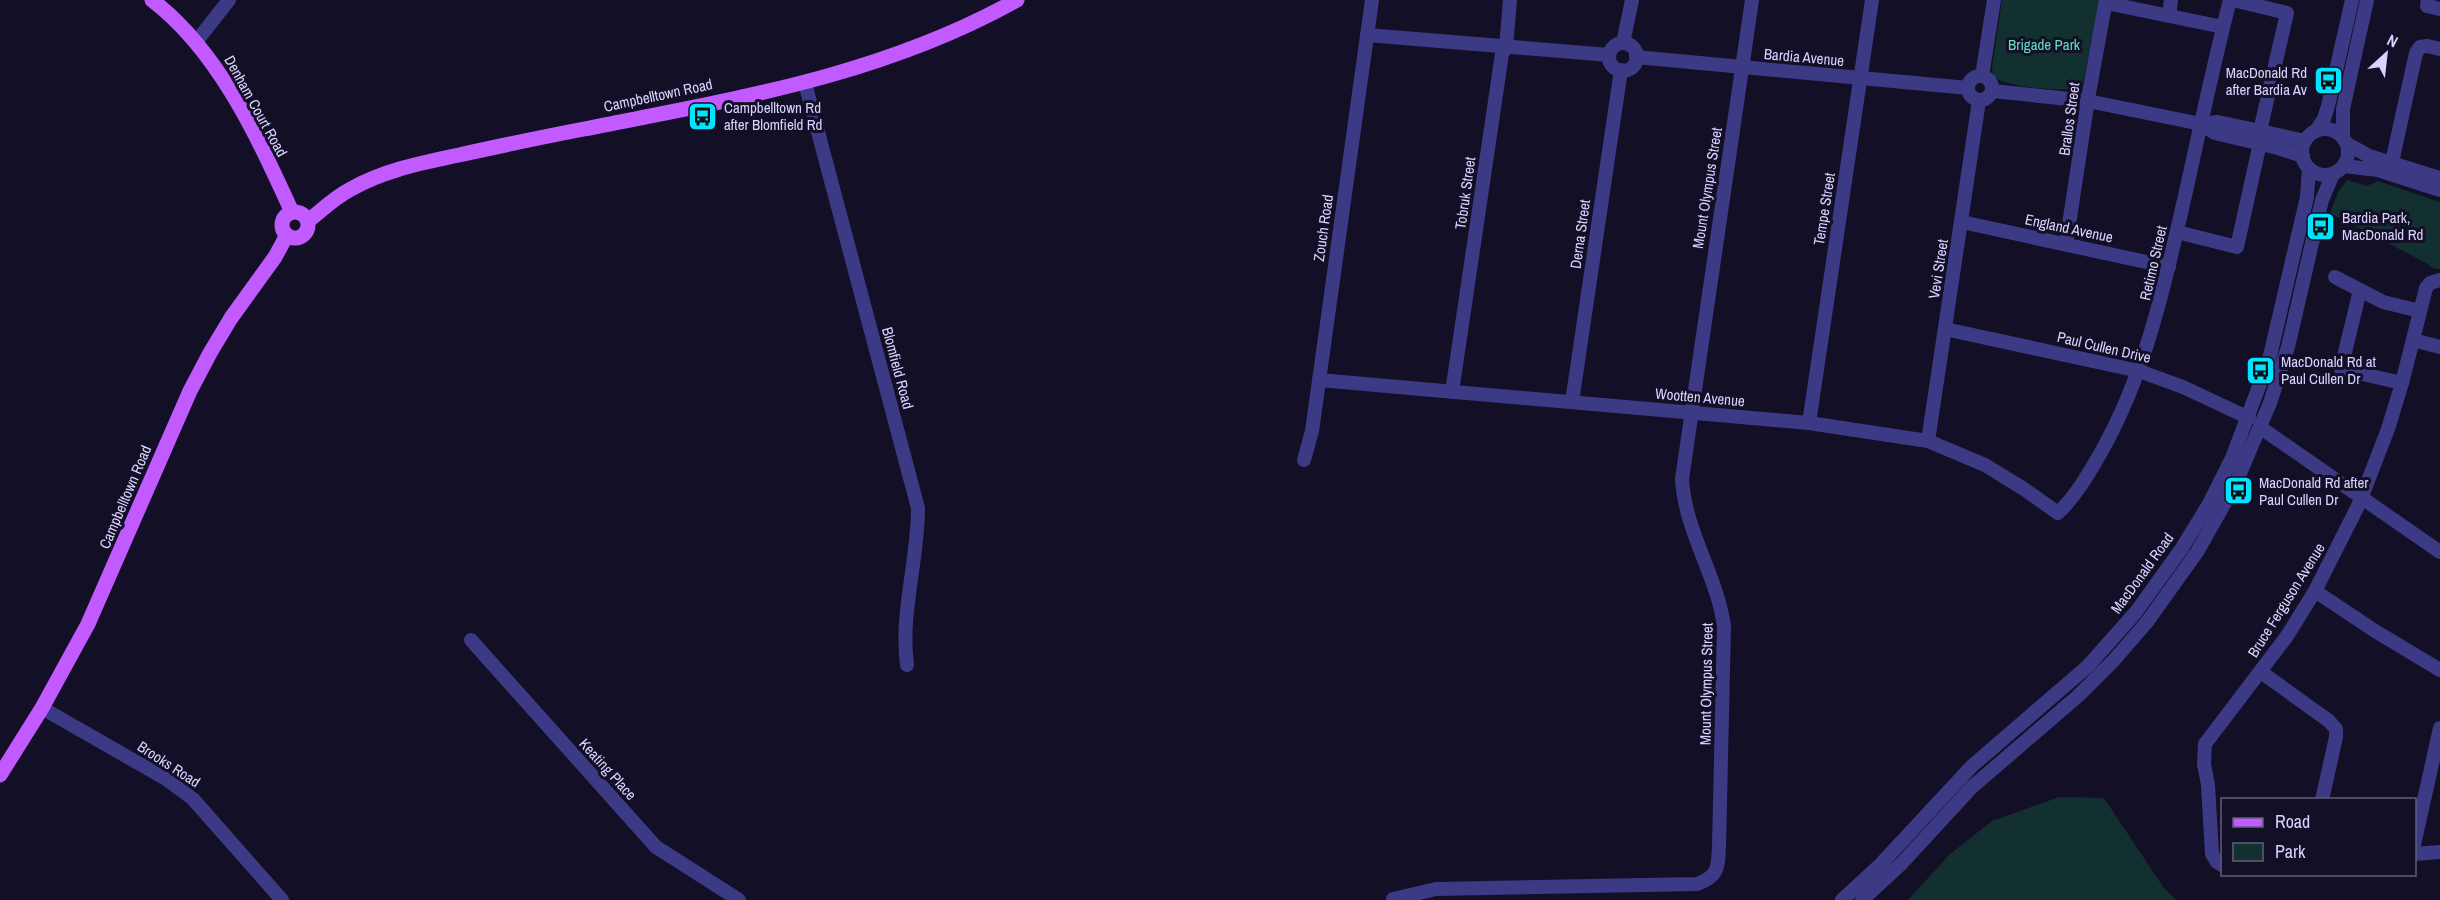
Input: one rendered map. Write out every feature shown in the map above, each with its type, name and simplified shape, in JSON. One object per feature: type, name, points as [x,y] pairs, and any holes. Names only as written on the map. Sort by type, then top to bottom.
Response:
[{"type":"main road","name":"Denham Court Road","points":[[152,0],[184,27],[207,55],[234,98],[292,212]]},
{"type":"main road","name":"Campbelltown Road","points":[[308,221],[351,189],[387,172],[805,83],[870,65],[915,48],[959,30],[1017,0]]},
{"type":"main road","points":[[292,212],[300,212],[308,221],[307,230],[300,237],[287,235],[282,226],[286,214],[292,212]]},
{"type":"main road","name":"Campbelltown Road","points":[[0,775],[42,708],[88,624],[190,392],[210,353],[231,318],[275,257],[287,235]]},
{"type":"street","points":[[196,42],[229,0]]},
{"type":"street","name":"Zouch Road","points":[[1304,460],[1312,431],[1372,0]]},
{"type":"street","name":"Tobruk Street","points":[[1452,392],[1503,54],[1506,47],[1510,0]]},
{"type":"street","points":[[1623,43],[1632,0]]},
{"type":"street","name":"Mount Olympus Street","points":[[1393,899],[1436,889],[1697,884],[1710,879],[1715,874],[1719,846],[1724,626],[1717,591],[1683,501],[1682,479],[1752,0]]},
{"type":"street","name":"Tempe Street","points":[[1809,423],[1872,0]]},
{"type":"street","points":[[1982,76],[1994,0]]},
{"type":"street","points":[[2169,16],[2171,0]]},
{"type":"street","points":[[2177,232],[2237,246],[2287,13],[2231,0]]},
{"type":"street","name":"Retimo Street","points":[[2058,513],[2069,503],[2093,465],[2124,407],[2139,371],[2158,314],[2231,0]]},
{"type":"street","points":[[1993,90],[2088,100],[2201,124],[2215,134],[2305,141],[2324,119],[2352,0]]},
{"type":"street","points":[[1862,900],[1901,864],[1971,788],[2078,696],[2147,622],[2197,552],[2223,508],[2261,428],[2288,347],[2322,200],[2348,152],[2343,109],[2367,0]]},
{"type":"street","points":[[2428,0],[2427,6],[2440,9]]},
{"type":"street","points":[[2106,2],[2223,27]]},
{"type":"street","name":"Brallos Street","points":[[2066,244],[2106,2]]},
{"type":"street","points":[[1367,35],[1609,55]]},
{"type":"street","points":[[1623,43],[1634,49],[1636,57],[1630,69],[1621,70],[1613,67],[1609,55],[1612,48],[1623,43]]},
{"type":"street","points":[[2392,162],[2416,53],[2420,48],[2427,46],[2440,49]]},
{"type":"street","name":"Bardia Avenue","points":[[1636,57],[1968,88]]},
{"type":"street","name":"Derna Street","points":[[1572,402],[1621,70]]},
{"type":"street","points":[[1982,76],[1989,79],[1993,90],[1986,99],[1979,101],[1972,98],[1968,88],[1974,78],[1982,76]]},
{"type":"street","name":"Blomfield Road","points":[[805,83],[918,508],[918,533],[904,642],[907,665]]},
{"type":"street","name":"Vevi Street","points":[[1928,441],[1979,101]]},
{"type":"street","points":[[2316,131],[2330,130],[2369,156],[2440,178]]},
{"type":"street","points":[[2260,137],[2306,162],[2320,174],[2338,170],[2378,170],[2440,190]]},
{"type":"street","points":[[2305,141],[2306,162]]},
{"type":"street","name":"MacDonald Road","points":[[1842,900],[1879,866],[1972,766],[2088,666],[2136,612],[2182,548],[2209,504],[2249,418],[2269,360],[2307,197],[2306,162]]},
{"type":"street","name":"England Avenue","points":[[1962,222],[2169,267]]},
{"type":"street","points":[[2335,277],[2384,302],[2420,311]]},
{"type":"street","name":"Bruce Ferguson Avenue","points":[[2221,864],[2212,854],[2204,752],[2209,737],[2261,672],[2315,591],[2362,498],[2388,429],[2403,383],[2426,288],[2434,281],[2440,280]]},
{"type":"street","points":[[2360,290],[2341,369],[2403,383]]},
{"type":"street","name":"Paul Cullen Drive","points":[[1946,329],[2139,371],[2202,395],[2249,418]]},
{"type":"street","points":[[2413,340],[2440,347]]},
{"type":"street","name":"Wootten Avenue","points":[[1319,380],[1809,423],[1928,441],[1985,465],[2058,513]]},
{"type":"street","points":[[2261,428],[2440,552]]},
{"type":"street","points":[[2315,591],[2440,670]]},
{"type":"street","name":"Keating Place","points":[[471,640],[656,847],[739,900]]},
{"type":"street","points":[[2261,672],[2329,721],[2336,729],[2322,798]]},
{"type":"street","name":"Brooks Road","points":[[42,708],[166,778],[193,799],[282,900]]},
{"type":"street","points":[[2416,842],[2440,728]]},
{"type":"street","points":[[2416,854],[2440,852]]},
{"type":"green space","name":"Brigade Park","points":[[2002,0],[2100,0],[2082,87],[2076,89],[2040,88],[2004,82],[1996,78],[1992,67]]},
{"type":"green space","points":[[2347,180],[2367,186],[2378,181],[2440,202],[2440,269],[2434,269],[2330,213],[2338,192]]},
{"type":"green space","points":[[2059,797],[2104,798],[2164,888],[2176,900],[1908,900],[1950,854],[1992,821]]},
{"type":"place","name":"MacDonald Rd after Bardia Av","points":[[2328,81]]},
{"type":"place","name":"Campbelltown Rd after Blomfield Rd","points":[[703,116]]},
{"type":"place","name":"Bardia Park, MacDonald Rd","points":[[2321,226]]},
{"type":"place","name":"MacDonald Rd at Paul Cullen Dr","points":[[2260,370]]},
{"type":"place","name":"MacDonald Rd after Paul Cullen Dr","points":[[2238,491]]}]
